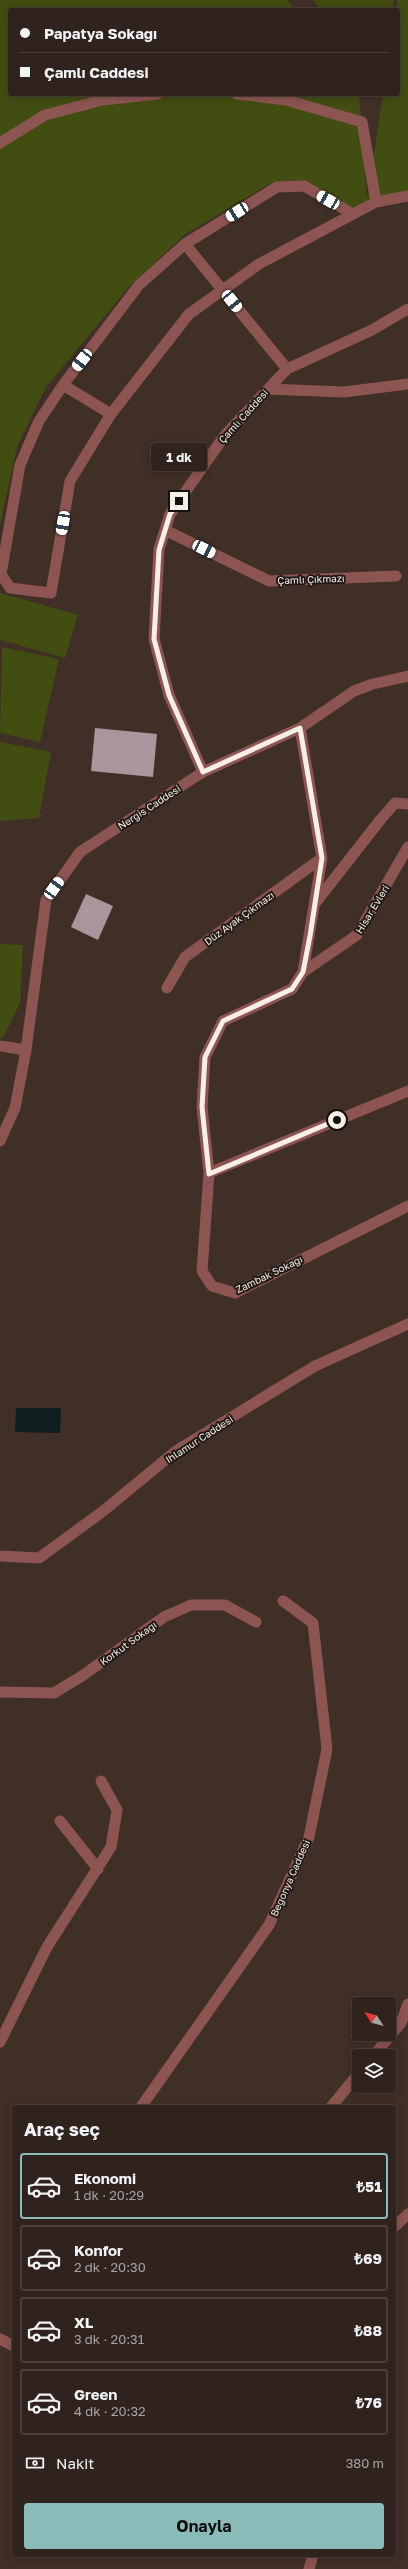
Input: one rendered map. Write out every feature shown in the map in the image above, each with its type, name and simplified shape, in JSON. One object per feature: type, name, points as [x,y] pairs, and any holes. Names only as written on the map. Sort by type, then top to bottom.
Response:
[{"type":"street","points":[[0,143],[45,115],[103,100],[139,96]]},
{"type":"street","points":[[253,96],[286,100],[362,122],[376,202]]},
{"type":"street","points":[[353,214],[304,186],[276,187],[185,244],[139,285],[62,385],[39,421],[20,465],[1,574],[10,588],[51,593],[70,481],[111,414],[189,314],[259,264],[376,202],[408,196]]},
{"type":"street","points":[[185,244],[287,369]]},
{"type":"street","name":"Çamlı Caddesi","points":[[203,772],[169,695],[154,639],[159,550],[170,514],[225,435],[287,369],[372,330],[408,309]]},
{"type":"street","points":[[268,389],[344,392],[408,384]]},
{"type":"street","points":[[62,385],[111,414]]},
{"type":"street","name":"Çamlı Çıkmazı","points":[[165,530],[269,581],[396,576]]},
{"type":"street","name":"Nergis Caddesi","points":[[26,1050],[46,900],[80,852],[203,772],[300,728],[354,691],[373,684],[408,676]]},
{"type":"street","points":[[300,728],[322,858],[316,902],[303,972]]},
{"type":"street","points":[[316,902],[381,819],[395,804],[408,804]]},
{"type":"street","name":"Hisar Evleri","points":[[303,972],[357,935],[408,847]]},
{"type":"street","name":"Düz Ayak Çıkmazı","points":[[168,988],[185,957],[322,858]]},
{"type":"street","name":"Zambak Sokağı","points":[[303,972],[292,989],[223,1021],[205,1057],[202,1107],[209,1174],[202,1272],[212,1286],[234,1292],[408,1206]]},
{"type":"street","points":[[0,1046],[26,1050],[15,1108],[0,1141]]},
{"type":"street","points":[[209,1174],[408,1091]]},
{"type":"street","name":"Ihlamur Caddesi","points":[[0,1556],[39,1558],[102,1512],[176,1451],[315,1366],[408,1324]]},
{"type":"street","name":"Begonya Caddesi","points":[[142,2105],[269,1925],[309,1837],[327,1749],[312,1623],[283,1601]]},
{"type":"street","name":"Korkut Sokağı","points":[[0,1692],[54,1693],[82,1676],[164,1617],[191,1605],[225,1605],[256,1622]]},
{"type":"street","points":[[0,2042],[47,1947],[111,1847],[117,1810],[101,1781]]},
{"type":"street","points":[[60,1821],[98,1869]]},
{"type":"street","points":[[379,2049],[401,2023],[408,2004]]},
{"type":"street","points":[[333,2105],[352,2082]]},
{"type":"street","points":[[396,2225],[408,2214]]},
{"type":"street","points":[[0,2339],[12,2345]]},
{"type":"street","points":[[308,2569],[312,2557]]},
{"type":"green space","points":[[0,0],[287,0],[293,8],[8,8],[8,96],[359,96],[367,199],[383,96],[400,96],[400,8],[397,8],[397,0],[408,0],[408,191],[354,212],[306,181],[271,183],[184,235],[128,288],[46,387],[17,447],[0,525]]},
{"type":"green space","points":[[313,0],[394,0],[392,8],[319,8]]},
{"type":"green space","points":[[0,593],[78,615],[65,658],[0,640]]},
{"type":"green space","points":[[2,647],[59,659],[40,742],[0,733]]},
{"type":"green space","points":[[0,742],[51,752],[39,818],[0,821]]},
{"type":"green space","points":[[0,944],[23,945],[20,1003],[3,1038],[0,1038]]},
{"type":"shaded area","points":[[16,1408],[61,1408],[60,1433],[15,1432]]},
{"type":"building","points":[[95,728],[157,734],[153,777],[91,771]]},
{"type":"building","points":[[86,894],[113,906],[98,940],[71,927]]},
{"type":"route","points":[[179,501],[170,514],[159,550],[154,639],[169,695],[203,772],[300,728],[322,858],[303,972],[292,989],[223,1021],[205,1057],[202,1107],[209,1174],[337,1120]]}]
